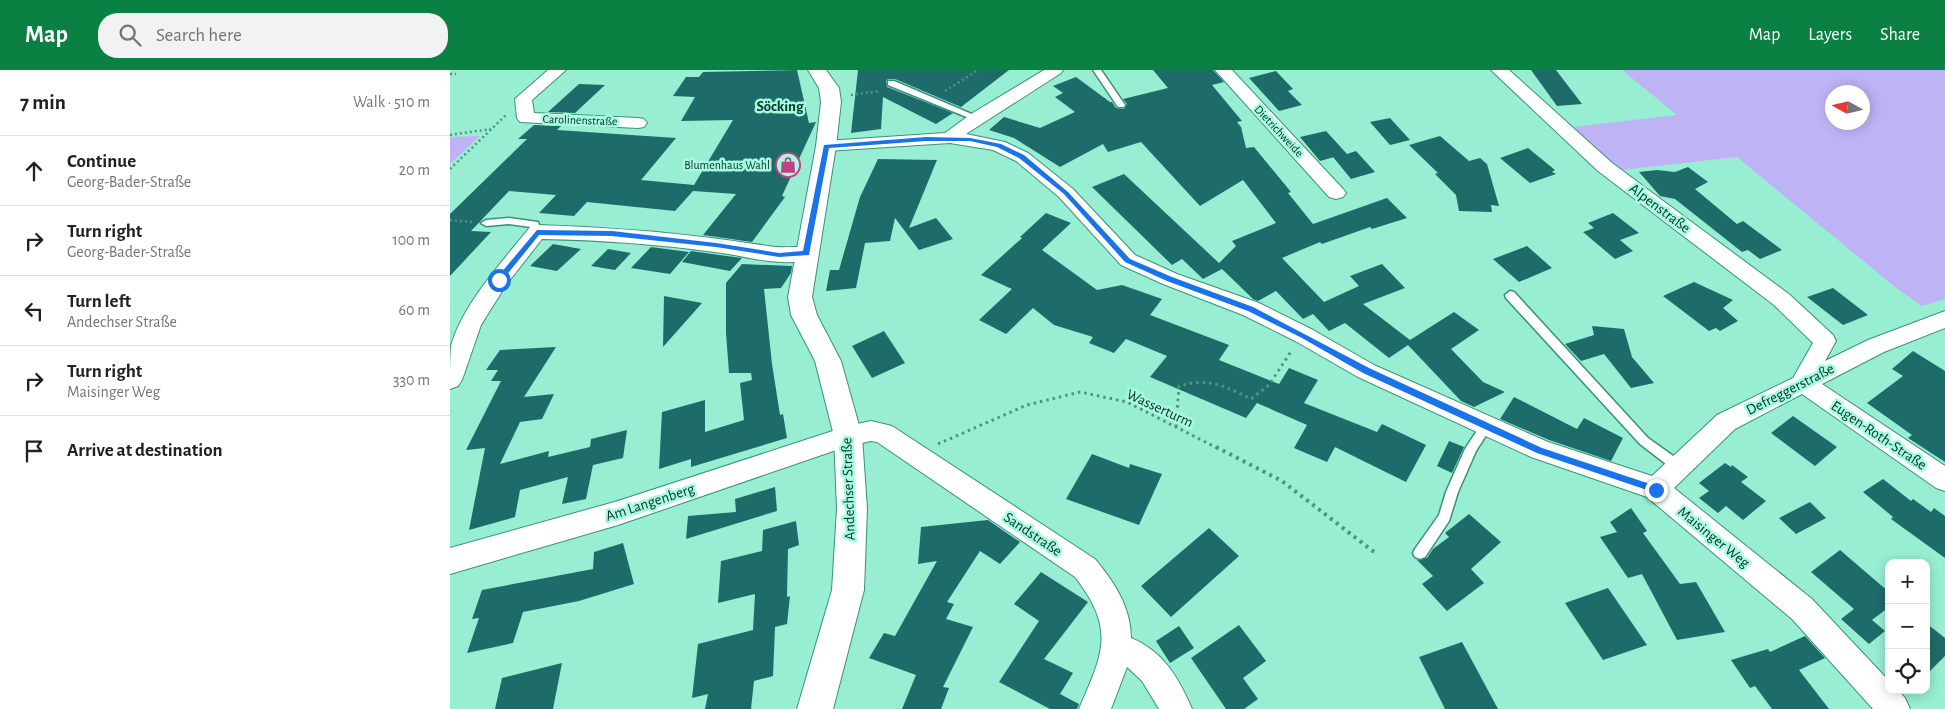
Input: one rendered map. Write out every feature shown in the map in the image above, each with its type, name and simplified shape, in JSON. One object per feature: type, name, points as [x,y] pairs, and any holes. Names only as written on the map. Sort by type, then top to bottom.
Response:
[{"type":"street","points":[[523,99],[558,70]]},
{"type":"street","points":[[817,70],[829,88],[831,98]]},
{"type":"street","points":[[950,138],[977,118],[1055,70]]},
{"type":"street","name":"Dietrichweide","points":[[1223,70],[1336,192]]},
{"type":"street","name":"Alpenstraße","points":[[1498,70],[1605,167],[1782,300],[1825,341],[1802,382]]},
{"type":"street","name":"Andechser Straße","points":[[815,709],[848,590],[852,510],[848,436],[828,361],[804,314],[800,297],[826,146],[831,98]]},
{"type":"street","name":"Carolinenstraße","points":[[523,99],[526,118],[638,123]]},
{"type":"street","name":"Maisinger Weg","points":[[826,146],[950,138],[999,146],[1022,157],[1066,193],[1128,260],[1170,279],[1251,309],[1366,370],[1540,450],[1656,490],[1802,609],[1894,709]]},
{"type":"street","points":[[450,380],[470,324],[499,280],[537,232],[612,234],[716,245],[779,255],[806,254]]},
{"type":"street","name":"Defreggerstraße","points":[[1656,490],[1726,422],[1876,346],[1945,319]]},
{"type":"street","name":"Eugen-Roth-Straße","points":[[1802,382],[1945,480]]},
{"type":"street","name":"Sandstraße","points":[[848,436],[871,431],[883,433],[1085,568],[1102,587],[1111,607],[1118,636],[1110,678],[1095,709]]},
{"type":"street","name":"Am Langenberg","points":[[450,561],[618,512],[848,436]]},
{"type":"street","points":[[1115,648],[1131,652],[1141,658],[1156,673],[1176,709]]},
{"type":"lane","points":[[1097,70],[1121,105]]},
{"type":"lane","points":[[891,83],[977,118]]},
{"type":"lane","points":[[486,223],[524,222],[535,224],[537,232]]},
{"type":"lane","points":[[1510,295],[1644,441],[1679,467]]},
{"type":"lane","points":[[1420,553],[1445,517],[1452,492],[1471,448],[1486,426]]},
{"type":"path","points":[[932,100],[978,70]]},
{"type":"path","points":[[450,74],[456,74]]},
{"type":"path","points":[[831,98],[902,87]]},
{"type":"path","points":[[450,169],[523,99]]},
{"type":"path","points":[[450,135],[492,129]]},
{"type":"path","points":[[450,220],[486,223]]},
{"type":"path","points":[[1176,427],[1179,386],[1191,382],[1210,381],[1251,399],[1269,385],[1304,336]]},
{"type":"path","name":"Wasserturm","points":[[915,455],[970,428],[1027,405],[1080,392],[1127,402],[1282,481],[1374,552]]},
{"type":"shaded area","points":[[1622,70],[1945,70],[1945,299],[1922,306],[1895,287],[1737,157],[1621,170],[1572,127],[1677,115]]},
{"type":"shaded area","points":[[480,136],[450,164],[450,137]]},
{"type":"building","points":[[797,70],[809,123],[816,122],[782,196],[785,197],[752,242],[703,235],[736,194],[693,191],[675,211],[587,202],[574,216],[539,213],[556,195],[509,191],[471,231],[491,232],[450,276],[450,214],[527,139],[518,139],[534,125],[561,126],[557,130],[676,138],[641,180],[694,185],[733,120],[681,121],[695,97],[673,96],[686,77],[699,77],[703,72]]},
{"type":"building","points":[[858,70],[1009,70],[961,107],[895,79],[888,79],[886,81],[887,87],[953,113],[936,124],[883,97],[881,129],[851,133]]},
{"type":"building","points":[[1153,70],[1213,70],[1224,82],[1212,85],[1242,121],[1237,122],[1241,127],[1246,148],[1254,147],[1291,192],[1288,193],[1313,224],[1387,198],[1407,218],[1372,229],[1370,227],[1322,244],[1320,242],[1282,258],[1324,302],[1359,286],[1350,276],[1382,264],[1405,288],[1363,304],[1410,340],[1454,312],[1479,330],[1451,349],[1483,382],[1505,392],[1474,407],[1461,401],[1408,345],[1389,358],[1345,323],[1329,331],[1313,314],[1303,319],[1276,291],[1258,301],[1253,299],[1222,269],[1203,279],[1182,259],[1172,265],[1092,187],[1124,174],[1219,263],[1236,246],[1232,241],[1276,223],[1243,180],[1200,206],[1141,142],[1108,152],[1103,144],[1060,167],[1014,138],[989,130],[1004,117],[1040,128],[1075,112],[1055,97],[1063,93],[1053,86],[1076,77],[1112,102],[1116,108],[1124,109],[1127,104],[1123,99],[1168,88]]},
{"type":"building","points":[[1531,70],[1556,70],[1582,104],[1557,106]]},
{"type":"building","points":[[1276,71],[1293,89],[1288,91],[1302,105],[1279,111],[1249,78]]},
{"type":"building","points":[[579,84],[605,85],[575,113],[548,112]]},
{"type":"building","points":[[1390,118],[1410,140],[1390,145],[1370,122]]},
{"type":"building","points":[[1326,131],[1347,154],[1356,151],[1375,172],[1351,179],[1333,157],[1320,161],[1300,137]]},
{"type":"building","points":[[1440,136],[1469,161],[1480,158],[1487,164],[1499,206],[1491,205],[1492,212],[1459,211],[1456,195],[1435,174],[1438,173],[1409,145]]},
{"type":"building","points":[[1528,148],[1555,170],[1552,172],[1556,174],[1530,183],[1500,158]]},
{"type":"building","points":[[878,159],[937,160],[909,228],[936,218],[953,239],[919,250],[895,218],[890,241],[865,243],[856,288],[826,291],[830,270],[839,270],[860,197]]},
{"type":"building","points":[[1688,167],[1708,182],[1695,189],[1737,224],[1743,221],[1782,250],[1760,259],[1748,250],[1742,252],[1675,199],[1660,196],[1639,172],[1657,170],[1675,172]]},
{"type":"building","points":[[1046,213],[1071,223],[1042,250],[1097,290],[1122,285],[1162,299],[1150,315],[1229,345],[1219,360],[1279,384],[1289,368],[1318,380],[1304,403],[1377,432],[1382,424],[1426,445],[1406,482],[1335,447],[1327,462],[1294,448],[1307,425],[1257,403],[1246,418],[1150,377],[1167,356],[1126,339],[1114,353],[1089,343],[1093,337],[1054,325],[1033,308],[1006,334],[979,320],[1012,289],[981,275],[1022,238],[1020,237]]},
{"type":"building","points":[[1613,213],[1639,233],[1620,240],[1633,251],[1615,259],[1583,232],[1594,228],[1588,223]]},
{"type":"building","points":[[553,244],[581,249],[557,271],[530,266]]},
{"type":"building","points":[[1527,246],[1552,268],[1519,282],[1493,259]]},
{"type":"building","points":[[651,247],[689,252],[670,274],[631,268]]},
{"type":"building","points":[[608,249],[631,253],[615,270],[591,266]]},
{"type":"building","points":[[691,251],[742,258],[730,271],[682,262]]},
{"type":"building","points":[[742,264],[792,266],[791,273],[781,288],[764,289],[772,364],[780,415],[783,414],[787,438],[691,467],[691,459],[659,469],[662,412],[705,400],[705,432],[744,420],[740,383],[752,380],[751,373],[729,373],[726,333],[726,283]]},
{"type":"building","points":[[1694,282],[1733,300],[1723,308],[1738,321],[1720,331],[1716,328],[1709,331],[1663,296]]},
{"type":"building","points":[[1833,288],[1868,315],[1843,325],[1807,297]]},
{"type":"building","points":[[664,296],[702,303],[663,347]]},
{"type":"building","points":[[1592,326],[1624,329],[1632,357],[1654,383],[1631,388],[1604,354],[1581,361],[1565,344],[1594,335]]},
{"type":"building","points":[[884,331],[905,363],[872,378],[852,346]]},
{"type":"building","points":[[556,347],[524,397],[554,394],[542,419],[520,422],[500,464],[549,451],[548,457],[590,447],[591,439],[627,430],[623,458],[593,465],[586,499],[562,504],[568,477],[520,490],[515,517],[469,530],[485,448],[466,450],[501,381],[491,381],[498,370],[486,370],[500,350]]},
{"type":"building","points":[[1913,351],[1945,371],[1945,462],[1908,438],[1912,435],[1867,403],[1903,376],[1892,369]]},
{"type":"building","points":[[1514,397],[1577,429],[1584,418],[1623,438],[1611,461],[1549,440],[1500,419]]},
{"type":"building","points":[[1793,416],[1837,447],[1815,466],[1771,433]]},
{"type":"building","points":[[1449,441],[1464,447],[1452,473],[1437,466]]},
{"type":"building","points":[[1092,454],[1129,468],[1130,464],[1162,474],[1139,525],[1066,499]]},
{"type":"building","points":[[1725,463],[1731,467],[1732,465],[1748,477],[1741,482],[1766,501],[1743,520],[1726,506],[1718,513],[1699,498],[1709,491],[1699,483]]},
{"type":"building","points":[[1883,479],[1911,501],[1913,499],[1931,512],[1934,508],[1945,516],[1945,558],[1891,519],[1893,517],[1863,492]]},
{"type":"building","points":[[775,487],[777,511],[686,539],[688,516],[736,512],[735,499]]},
{"type":"building","points":[[1810,502],[1826,518],[1796,534],[1779,518]]},
{"type":"building","points":[[1631,508],[1647,531],[1643,533],[1680,584],[1696,582],[1725,632],[1677,640],[1642,574],[1628,578],[1600,537],[1617,532],[1610,522]]},
{"type":"building","points":[[1469,514],[1501,542],[1471,569],[1484,583],[1447,611],[1422,584],[1433,576],[1417,560],[1427,558],[1433,549],[1449,537],[1445,533]]},
{"type":"building","points":[[988,520],[1020,542],[1000,564],[980,551],[947,602],[954,604],[946,619],[973,627],[943,687],[949,688],[941,709],[902,709],[916,675],[869,658],[884,633],[895,636],[937,561],[918,564],[921,527]]},
{"type":"building","points":[[796,521],[799,545],[788,549],[787,597],[790,596],[787,624],[775,627],[773,676],[754,681],[751,709],[705,709],[708,694],[692,698],[698,644],[753,630],[755,594],[718,603],[721,561],[762,551],[763,530]]},
{"type":"building","points":[[1209,528],[1239,556],[1171,617],[1141,586]]},
{"type":"building","points":[[623,543],[634,584],[579,601],[523,612],[513,643],[467,653],[479,618],[472,619],[482,590],[593,569],[594,552]]},
{"type":"building","points":[[1840,550],[1885,589],[1885,610],[1872,620],[1885,631],[1869,644],[1841,619],[1854,609],[1811,572]]},
{"type":"building","points":[[1041,572],[1088,602],[1044,659],[1073,673],[1060,694],[1079,704],[1077,709],[1050,709],[999,682],[1039,621],[1014,604]]},
{"type":"building","points":[[1608,588],[1647,645],[1603,660],[1565,603]]},
{"type":"building","points":[[1239,625],[1266,661],[1243,678],[1258,699],[1244,709],[1226,709],[1191,658]]},
{"type":"building","points":[[1179,626],[1194,648],[1170,663],[1156,641]]},
{"type":"building","points":[[1930,626],[1945,638],[1945,656],[1930,671]]},
{"type":"building","points":[[1805,636],[1825,658],[1799,670],[1829,709],[1772,709],[1755,686],[1750,688],[1731,660],[1768,649],[1770,652]]},
{"type":"building","points":[[1462,642],[1498,709],[1445,709],[1419,657]]},
{"type":"building","points":[[562,663],[553,709],[495,709],[502,678]]},
{"type":"place","name":"Blumenhaus Wahl","points":[[788,165]]},
{"type":"district","name":"Söcking","points":[[780,106]]},
{"type":"route","points":[[499,280],[537,232],[612,234],[716,245],[779,255],[806,254],[826,146],[950,138],[986,142],[1022,157],[1042,172],[1066,193],[1128,260],[1170,279],[1251,309],[1366,370],[1540,450],[1656,490]]}]
